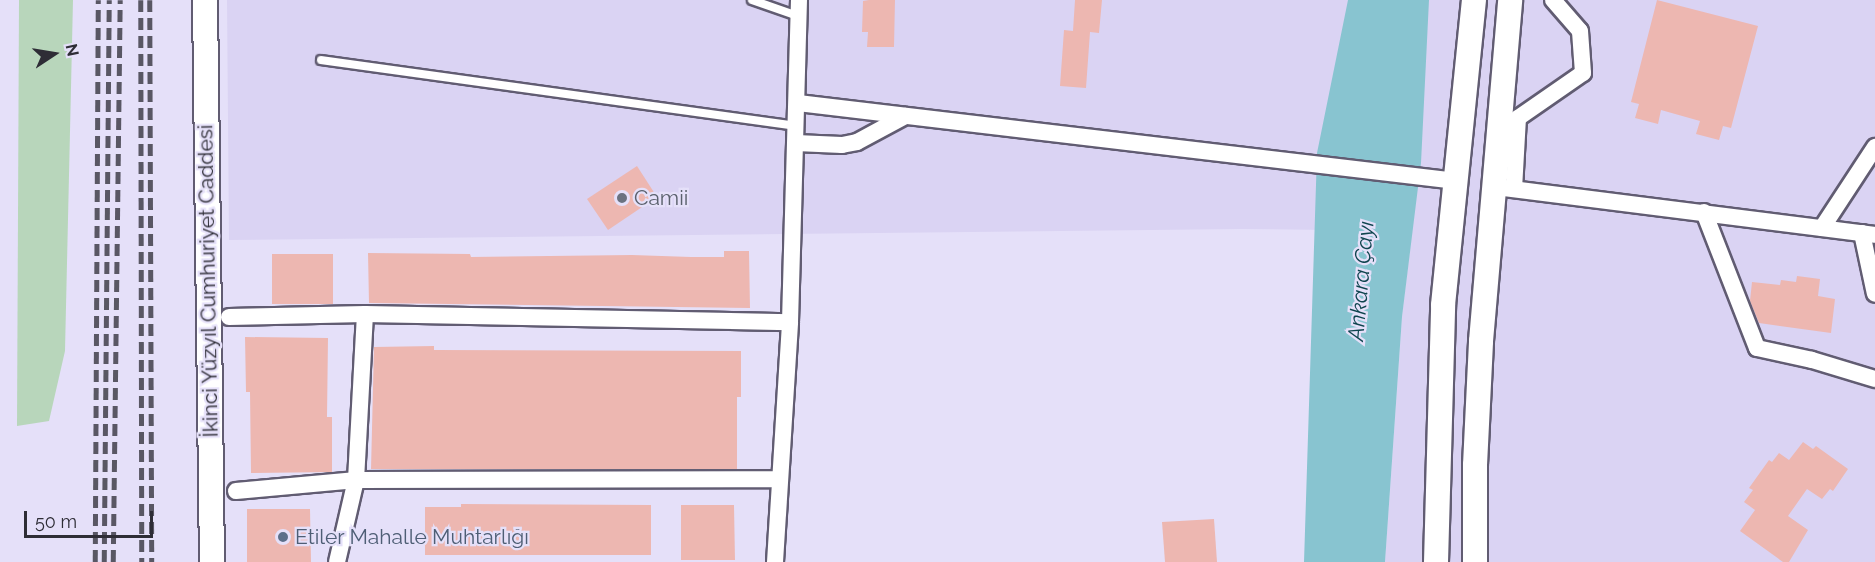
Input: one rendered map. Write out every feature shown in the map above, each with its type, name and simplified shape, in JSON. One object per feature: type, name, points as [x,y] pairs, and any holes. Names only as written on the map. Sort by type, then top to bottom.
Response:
[{"type":"main road","name":"İkinci Yüzyıl Cumhuriyet Caddesi","points":[[205,0],[212,562]]},
{"type":"main road","points":[[1436,562],[1443,304],[1474,0]]},
{"type":"main road","points":[[1475,562],[1474,465],[1481,341],[1505,188],[1510,0]]},
{"type":"main road","points":[[1456,181],[1505,188]]},
{"type":"street","points":[[1553,0],[1580,31],[1583,73],[1518,118],[1505,188],[1868,234],[1875,294]]},
{"type":"street","points":[[775,562],[790,322],[798,104],[798,8]]},
{"type":"street","points":[[798,104],[1456,181]]},
{"type":"street","points":[[796,143],[842,145],[857,142],[905,116]]},
{"type":"street","points":[[1822,228],[1875,147]]},
{"type":"street","points":[[1704,212],[1756,348],[1812,360],[1875,379]]},
{"type":"street","points":[[229,317],[365,314],[790,322]]},
{"type":"street","points":[[337,562],[356,480],[365,314]]},
{"type":"street","points":[[236,491],[356,480],[780,478]]},
{"type":"lane","points":[[752,0],[798,8]]},
{"type":"lane","points":[[321,60],[797,126]]},
{"type":"shaded area","points":[[19,0],[73,0],[65,351],[49,421],[17,426]]},
{"type":"shaded area","points":[[227,0],[1875,0],[1875,562],[1385,562],[1402,317],[1412,231],[1241,229],[229,240]]},
{"type":"water","name":"Ankara Çayı","points":[[1348,0],[1429,0],[1421,163],[1402,317],[1385,562],[1304,562],[1317,153]]},
{"type":"building","points":[[895,0],[894,47],[867,47],[868,32],[862,32],[863,1]]},
{"type":"building","points":[[1075,0],[1102,0],[1099,33],[1090,32],[1086,88],[1060,86],[1064,30],[1073,31]]},
{"type":"building","points":[[1657,0],[1758,26],[1731,128],[1723,126],[1719,140],[1696,134],[1700,121],[1661,110],[1658,124],[1635,118],[1639,104],[1631,102]]},
{"type":"building","name":"Camii","points":[[637,166],[657,197],[608,230],[587,199]]},
{"type":"building","points":[[724,251],[749,251],[750,308],[369,303],[368,253],[470,254],[471,257],[632,255],[724,257]]},
{"type":"building","points":[[272,254],[333,254],[333,304],[272,304]]},
{"type":"building","points":[[1797,276],[1820,279],[1818,296],[1835,299],[1831,333],[1759,323],[1750,301],[1752,282],[1780,285],[1781,280],[1796,282]]},
{"type":"building","points":[[245,337],[328,338],[327,417],[332,417],[332,472],[251,473],[250,392],[246,392]]},
{"type":"building","points":[[434,346],[434,350],[741,351],[741,397],[737,397],[737,469],[371,469],[374,347]]},
{"type":"building","points":[[1803,442],[1813,449],[1816,446],[1848,469],[1833,491],[1830,489],[1822,499],[1807,489],[1788,516],[1808,530],[1789,562],[1783,562],[1740,531],[1755,510],[1744,502],[1753,490],[1749,488],[1769,460],[1772,462],[1779,453],[1789,460]]},
{"type":"building","points":[[461,504],[651,505],[651,555],[425,555],[425,507],[461,507]]},
{"type":"building","points":[[681,505],[734,505],[735,560],[681,560]]},
{"type":"building","points":[[247,509],[310,509],[311,562],[247,562]]},
{"type":"building","points":[[1214,519],[1217,562],[1165,562],[1162,522]]},
{"type":"railway","points":[[95,562],[98,0]]},
{"type":"railway","points":[[104,562],[109,0]]},
{"type":"railway","points":[[113,562],[120,0]]},
{"type":"railway","points":[[141,0],[142,562]]},
{"type":"railway","points":[[150,0],[152,562]]},
{"type":"place","name":"Camii","points":[[622,198]]},
{"type":"place","name":"Etiler Mahalle Muhtarlığı","points":[[283,537]]}]
